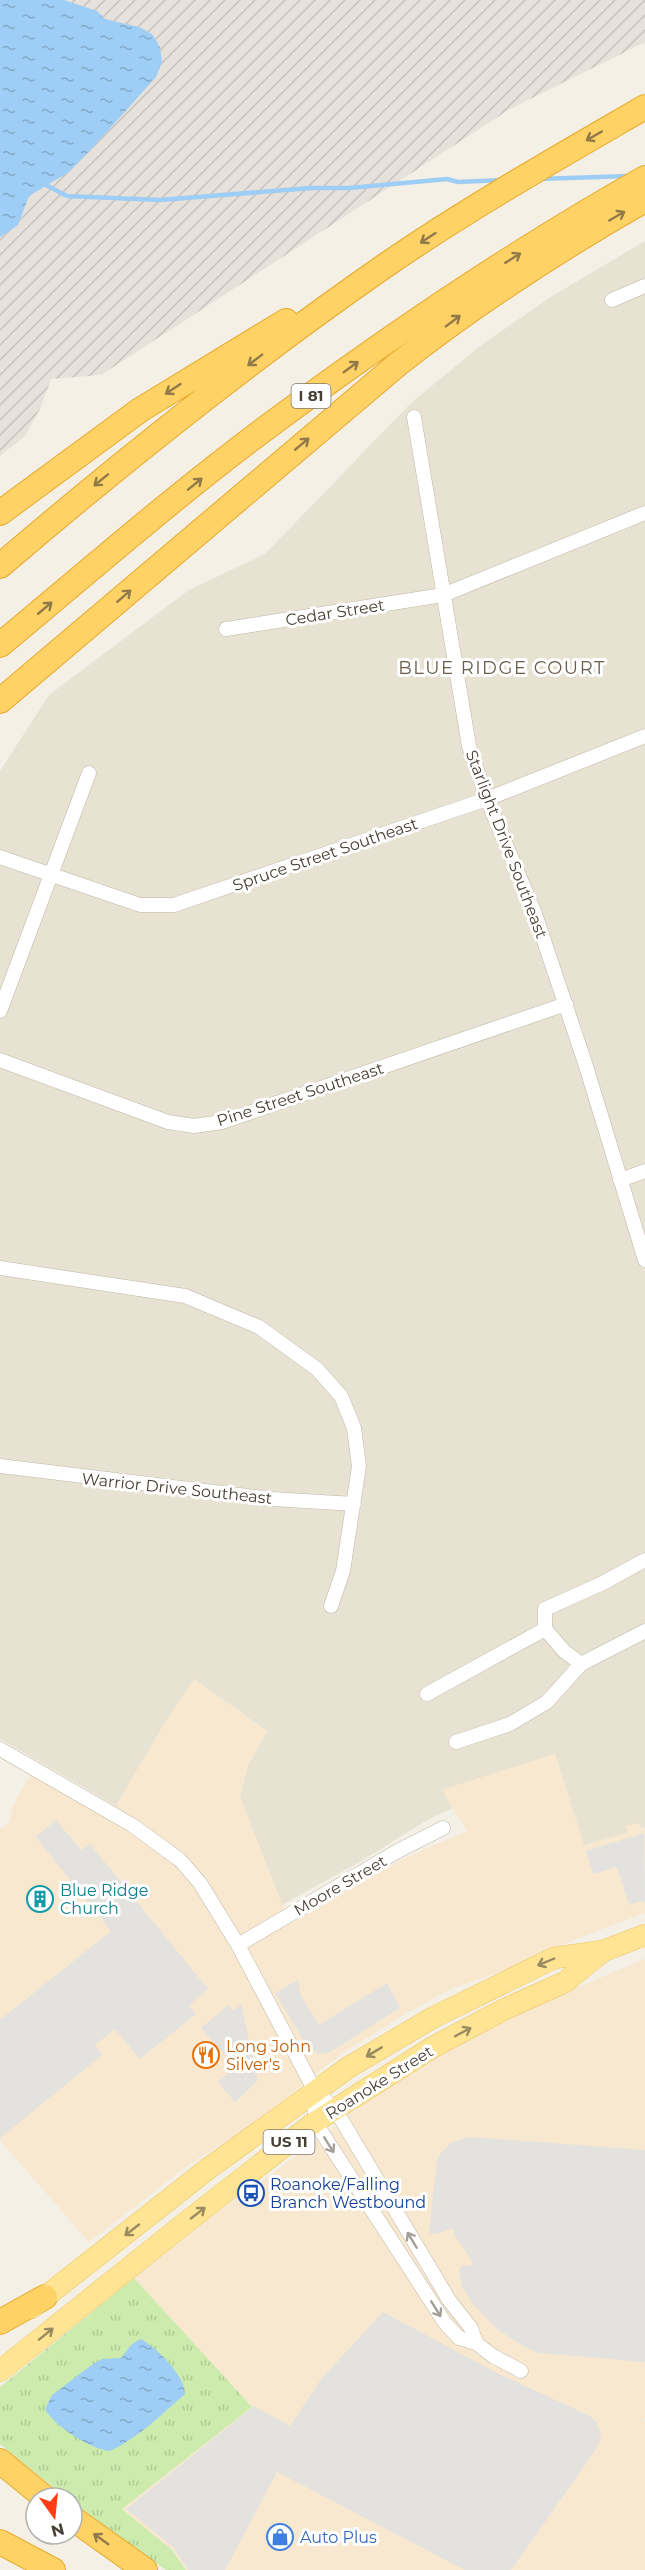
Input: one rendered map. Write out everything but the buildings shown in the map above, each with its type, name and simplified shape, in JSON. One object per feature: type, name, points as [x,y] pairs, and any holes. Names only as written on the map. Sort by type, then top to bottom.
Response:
[{"type":"highway","points":[[0,566],[193,406],[387,265],[471,210],[645,107]]},
{"type":"highway","name":"I 81","points":[[0,645],[270,425],[395,335],[467,287],[645,178]]},
{"type":"highway","points":[[0,702],[457,318],[535,266],[645,200]]},
{"type":"highway","points":[[0,513],[76,455],[175,387],[263,334],[387,265]]},
{"type":"highway","points":[[0,2322],[45,2297]]},
{"type":"highway","points":[[0,2461],[30,2486]]},
{"type":"highway","points":[[84,2527],[145,2570]]},
{"type":"highway","points":[[0,2542],[53,2570]]},
{"type":"main road","name":"Roanoke Street","points":[[0,2332],[209,2168],[349,2067],[434,2017],[513,1977],[554,1959],[603,1951],[645,1935]]},
{"type":"main road","name":"Roanoke Street","points":[[0,2371],[315,2122],[433,2047],[505,2009],[565,1982],[603,1951]]},
{"type":"street","points":[[612,300],[645,286]]},
{"type":"street","name":"Starlight Drive Southeast","points":[[414,417],[469,746],[535,914],[566,1004],[645,1260]]},
{"type":"street","name":"Cedar Street","points":[[226,630],[443,595],[645,513]]},
{"type":"street","name":"Spruce Street Southeast","points":[[0,857],[140,905],[174,905],[488,799],[645,736]]},
{"type":"street","points":[[0,1011],[89,773]]},
{"type":"street","name":"Pine Street Southeast","points":[[0,1060],[168,1122],[194,1126],[222,1122],[566,1004]]},
{"type":"street","points":[[620,1180],[645,1171]]},
{"type":"street","points":[[0,1268],[185,1296],[259,1327],[317,1369],[341,1396],[354,1428],[360,1466],[343,1571],[331,1606]]},
{"type":"street","name":"Warrior Drive Southeast","points":[[0,1466],[261,1497],[354,1504]]},
{"type":"street","points":[[581,1664],[564,1651],[545,1629],[544,1609],[603,1583],[645,1560]]},
{"type":"street","points":[[427,1694],[545,1629]]},
{"type":"street","points":[[456,1742],[510,1724],[547,1702],[581,1664],[645,1631]]},
{"type":"street","points":[[0,1749],[132,1825],[180,1860],[200,1883],[238,1945],[315,2091],[335,2109],[449,2300],[471,2328],[476,2343]]},
{"type":"street","name":"Moore Street","points":[[238,1945],[396,1852],[443,1828]]},
{"type":"street","points":[[315,2091],[315,2122],[445,2323],[459,2338],[476,2343],[493,2356],[521,2371]]},
{"type":"shaded area","points":[[0,0],[645,0],[645,42],[510,109],[101,375],[51,379],[40,409],[25,436],[0,456]]},
{"type":"shaded area","points":[[645,241],[645,1828],[626,1826],[628,1833],[584,1846],[555,1754],[442,1790],[453,1808],[429,1819],[363,1860],[282,1905],[240,1797],[248,1765],[267,1731],[194,1679],[166,1721],[116,1806],[0,1739],[0,771],[49,695],[189,590],[265,554],[411,403],[480,346],[549,298]]},
{"type":"shaded area","points":[[194,1679],[267,1732],[248,1765],[240,1797],[290,1924],[403,1859],[467,1831],[442,1790],[555,1754],[584,1845],[627,1833],[626,1826],[640,1823],[641,1829],[645,1828],[645,1913],[581,1937],[505,1970],[448,1990],[392,2022],[343,2053],[251,2125],[187,2166],[89,2242],[0,2140],[0,1830],[9,1823],[13,1806],[29,1773],[108,1819],[166,1721]]},
{"type":"shaded area","points":[[56,1820],[81,1850],[90,1844],[208,1989],[189,2005],[196,2014],[140,2059],[115,2029],[95,2045],[102,2055],[0,2138],[0,2020],[111,1931],[36,1837]]},
{"type":"shaded area","points":[[644,1833],[645,1903],[641,1901],[629,1905],[617,1867],[593,1874],[586,1851]]},
{"type":"shaded area","points":[[645,1959],[645,2418],[643,2419],[645,2421],[645,2570],[186,2570],[172,2550],[122,2509],[252,2407],[134,2278],[214,2214],[246,2193],[376,2095],[427,2062],[545,2001]]},
{"type":"shaded area","points":[[298,1980],[301,1996],[319,2025],[387,1983],[400,2008],[330,2052],[321,2054],[308,2048],[275,1993]]},
{"type":"shaded area","points":[[241,2004],[258,2080],[235,2102],[218,2082],[235,2067],[201,2028],[229,2005],[234,2011]]},
{"type":"shaded area","points":[[470,2137],[645,2150],[645,2362],[539,2353],[528,2349],[498,2330],[473,2304],[462,2287],[459,2269],[463,2265],[472,2266],[472,2260],[454,2235],[453,2228],[437,2234],[429,2233],[437,2161],[440,2154],[452,2142]]},
{"type":"shaded area","points":[[383,2312],[495,2372],[592,2417],[597,2423],[601,2435],[597,2448],[511,2570],[465,2570],[277,2472],[225,2570],[188,2570],[173,2547],[126,2509],[254,2406],[290,2426],[322,2378]]},
{"type":"green space","points":[[134,2278],[252,2407],[122,2509],[172,2550],[186,2570],[166,2570],[84,2513],[84,2486],[51,2486],[0,2444],[0,2387]]},
{"type":"water","points":[[0,0],[64,0],[97,11],[105,19],[139,27],[152,34],[160,47],[162,62],[156,77],[96,144],[69,172],[29,196],[18,225],[0,237]]},
{"type":"water","points":[[141,2339],[169,2363],[181,2379],[185,2394],[149,2425],[110,2451],[102,2450],[84,2441],[64,2429],[49,2415],[45,2409],[52,2395],[102,2359],[121,2358],[132,2344]]},
{"type":"waterway","points":[[538,179],[629,176]]},
{"type":"waterway","points":[[42,183],[67,196],[160,200],[311,188],[349,188],[447,179],[458,182],[503,180]]},
{"type":"place","name":"Blue Ridge Church","points":[[40,1899]]},
{"type":"place","name":"Long John Silver's","points":[[206,2055]]},
{"type":"place","name":"Roanoke/Falling Branch Westbound","points":[[251,2193]]},
{"type":"place","name":"Auto Plus","points":[[280,2537]]},
{"type":"district","name":"BLUE RIDGE COURT","points":[[502,668]]}]
